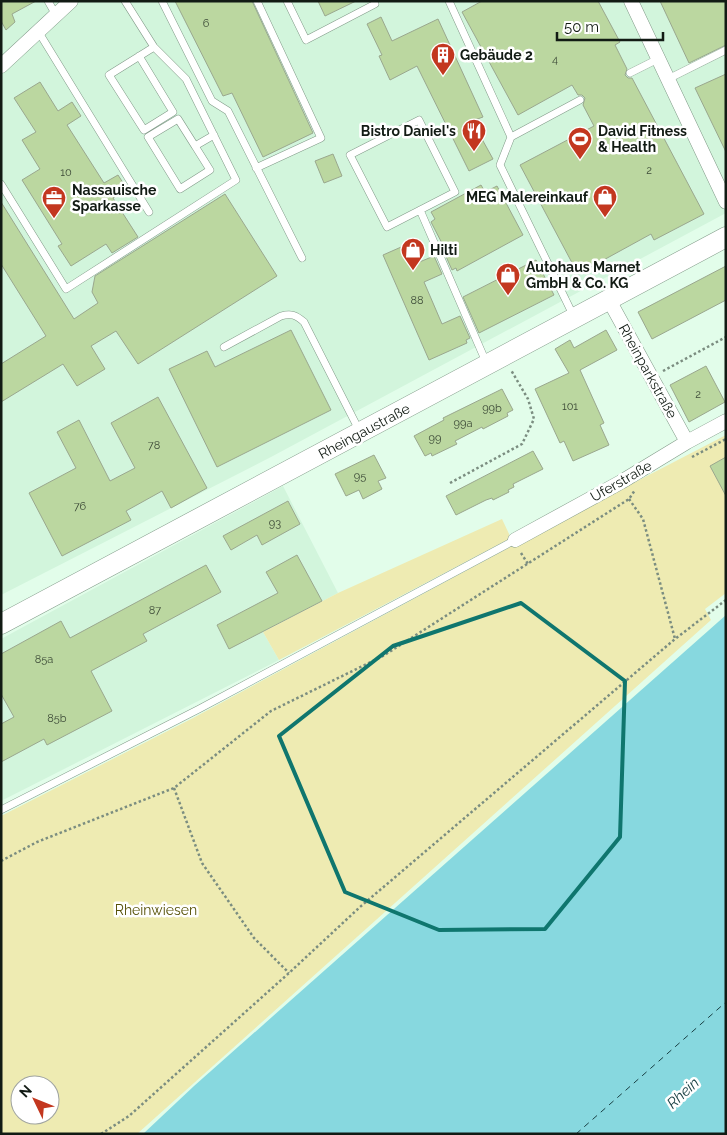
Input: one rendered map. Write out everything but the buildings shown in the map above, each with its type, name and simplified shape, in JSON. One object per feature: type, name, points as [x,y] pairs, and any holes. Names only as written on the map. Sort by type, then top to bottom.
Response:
[{"type":"street","points":[[1,66],[71,1]]},
{"type":"street","points":[[631,1],[726,202]]},
{"type":"street","name":"Rheingaustraße","points":[[1,624],[726,237]]},
{"type":"street","name":"Rheinparkstraße","points":[[609,300],[688,442]]},
{"type":"street","name":"Uferstraße","points":[[515,540],[621,482],[726,421]]},
{"type":"lane","points":[[48,1],[56,15]]},
{"type":"lane","points":[[1,184],[66,289],[236,180],[186,79],[154,47],[125,1]]},
{"type":"lane","points":[[162,1],[212,101],[228,111],[302,258]]},
{"type":"lane","points":[[256,168],[321,138],[257,1]]},
{"type":"lane","points":[[288,1],[306,40],[375,4]]},
{"type":"lane","points":[[449,1],[511,137]]},
{"type":"lane","points":[[38,31],[149,212]]},
{"type":"lane","points":[[139,56],[173,112],[144,130],[110,75],[139,56],[154,47]]},
{"type":"lane","points":[[668,79],[726,50]]},
{"type":"lane","points":[[630,74],[658,59]]},
{"type":"lane","points":[[574,318],[500,165],[511,137],[580,100]]},
{"type":"lane","points":[[178,118],[195,146],[210,170],[180,189],[148,137],[178,118]]},
{"type":"lane","points":[[419,120],[455,192],[420,210],[387,227],[350,155],[419,120]]},
{"type":"lane","points":[[195,146],[214,135]]},
{"type":"lane","points":[[420,210],[487,365]]},
{"type":"lane","points":[[224,347],[281,316],[289,314],[298,316],[304,322],[360,432]]},
{"type":"lane","points":[[1,810],[199,709],[515,540]]},
{"type":"path","points":[[651,378],[726,337]]},
{"type":"path","points":[[450,483],[522,444],[527,436],[534,419],[528,398],[509,367]]},
{"type":"path","points":[[685,461],[726,439]]},
{"type":"path","points":[[1,861],[37,842],[174,788],[271,711],[383,656],[629,499],[636,489]]},
{"type":"path","points":[[629,499],[643,518],[675,639]]},
{"type":"path","points":[[101,1134],[129,1116],[367,901],[675,639],[726,600]]},
{"type":"path","points":[[174,788],[202,863],[254,938],[289,973]]},
{"type":"highlighted area","points":[[521,603],[625,681],[620,837],[545,929],[439,930],[345,892],[279,736],[393,646]]},
{"type":"shaded area","points":[[1,1],[726,1],[726,213],[271,457],[1,595]]},
{"type":"shaded area","points":[[283,486],[338,593],[263,632],[279,660],[1,801],[1,639]]},
{"type":"green space","name":"Rheinwiesen","points":[[726,435],[726,593],[705,609],[711,620],[137,1134],[1,1134],[1,816],[193,718],[512,546]]},
{"type":"green space","points":[[502,519],[511,538],[279,660],[263,632],[338,593]]},
{"type":"water","name":"Rhein","points":[[726,615],[726,1134],[143,1134],[194,1086]]},
{"type":"ferry route","points":[[576,1134],[726,1002]]},
{"type":"place","name":"Gebäude 2","points":[[443,76]]},
{"type":"place","name":"Bistro Daniel's","points":[[474,152]]},
{"type":"place","name":"David Fitness & Health","points":[[580,160]]},
{"type":"place","name":"MEG Malereinkauf","points":[[605,218]]},
{"type":"place","name":"Nassauische Sparkasse","points":[[54,219]]},
{"type":"place","name":"Hilti","points":[[413,271]]},
{"type":"place","name":"Autohaus Marnet GmbH & Co. KG","points":[[508,296]]}]
